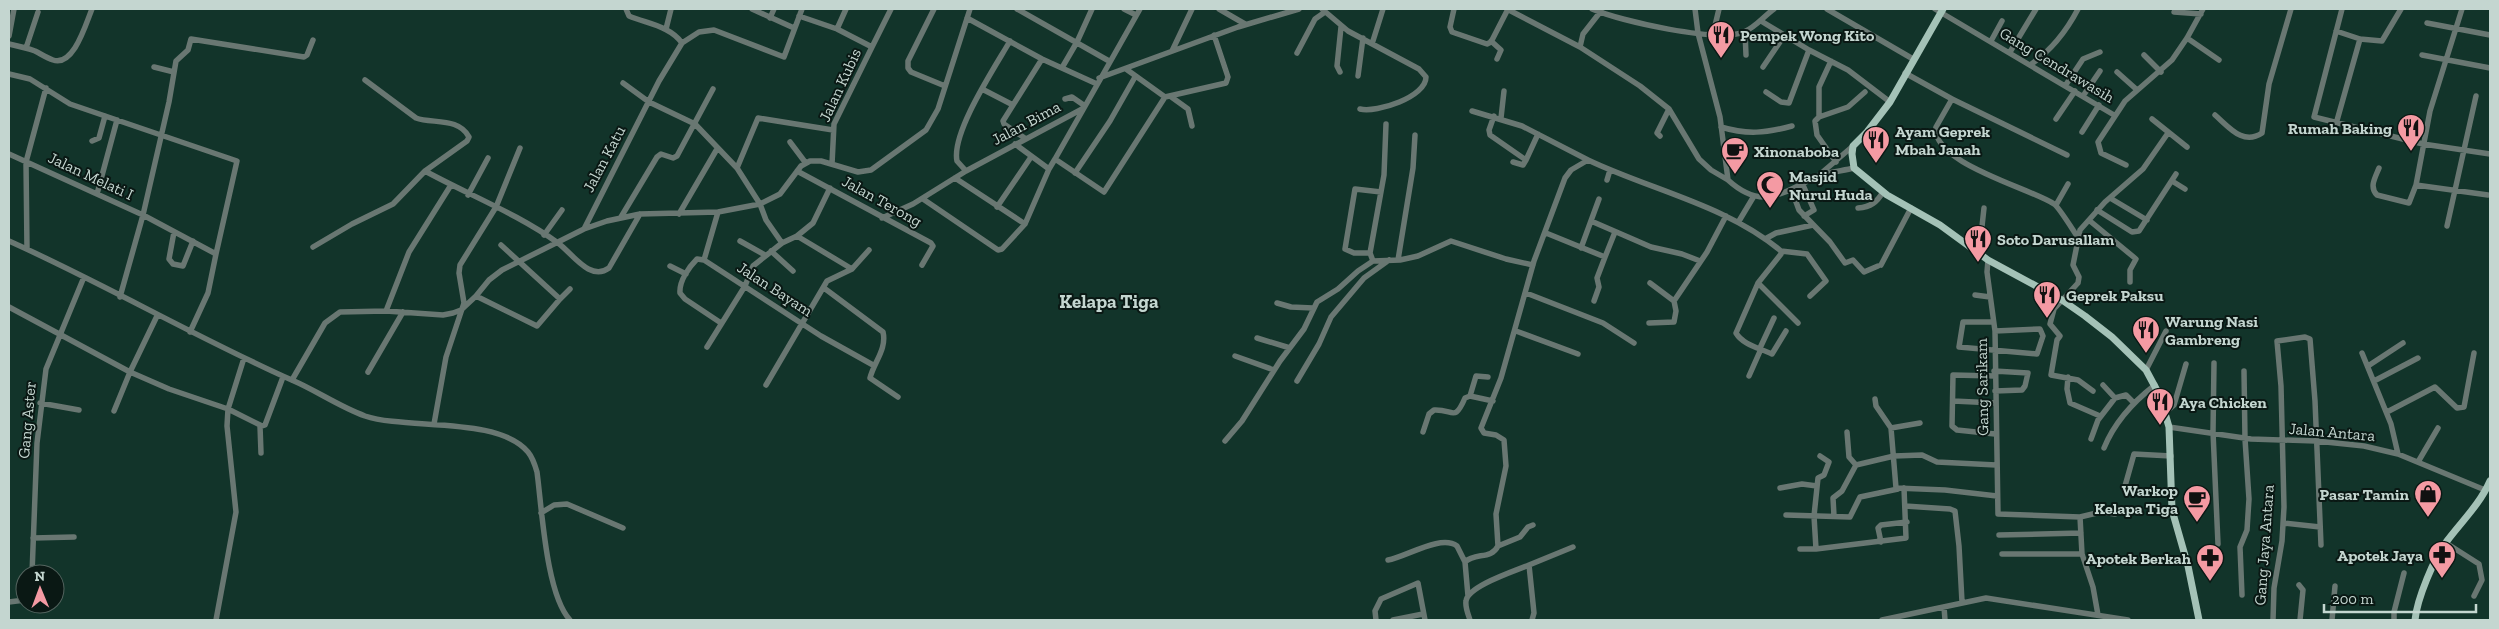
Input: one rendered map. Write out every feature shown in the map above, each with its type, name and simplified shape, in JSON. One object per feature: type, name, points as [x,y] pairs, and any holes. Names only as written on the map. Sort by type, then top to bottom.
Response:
[{"type":"main road","points":[[1939,10],[1890,102],[1867,132],[1853,146],[1854,168],[1896,201],[1940,225],[1988,260],[2059,299],[2112,337],[2146,370],[2155,385],[2169,427],[2172,510],[2192,580],[2199,620]]},
{"type":"main road","points":[[2415,620],[2423,591],[2435,560],[2478,502],[2490,481]]},
{"type":"street","points":[[9,34],[14,9]]},
{"type":"street","points":[[9,44],[26,48],[55,61],[64,60],[69,57],[77,43],[92,9]]},
{"type":"street","points":[[626,9],[629,16],[666,29],[678,36],[682,43],[704,30],[714,30],[784,57],[802,9]]},
{"type":"street","points":[[666,29],[671,9]]},
{"type":"street","points":[[752,9],[794,28]]},
{"type":"street","points":[[770,18],[774,9]]},
{"type":"street","points":[[837,29],[846,9]]},
{"type":"street","name":"Jalan Kubis","points":[[832,164],[833,130],[849,90],[890,9]]},
{"type":"street","points":[[934,9],[908,61],[908,68],[911,72],[945,86]]},
{"type":"street","points":[[292,380],[311,346],[332,316],[340,312],[386,311],[443,315],[461,310],[476,296],[488,280],[518,262],[584,229],[621,217],[640,214],[718,212],[760,204],[780,194],[805,162],[815,160],[858,172],[872,170],[926,130],[938,109],[970,9]]},
{"type":"street","points":[[1017,9],[1109,60]]},
{"type":"street","points":[[1063,66],[1077,42],[1092,9]]},
{"type":"street","points":[[1124,9],[1138,12]]},
{"type":"street","points":[[1172,51],[1192,9]]},
{"type":"street","points":[[1219,9],[1245,24]]},
{"type":"street","points":[[967,18],[1042,59],[1098,81],[1214,35],[1299,9]]},
{"type":"street","points":[[1372,44],[1384,9]]},
{"type":"street","points":[[1454,9],[1450,27],[1452,32],[1487,44],[1491,41],[1508,9],[1580,47],[1640,86],[1669,109],[1699,159],[1710,170],[1728,180],[1744,193],[1754,196],[1768,196],[1792,191],[1817,177],[1853,146]]},
{"type":"street","points":[[1592,9],[1667,30],[1713,34],[1744,32],[1761,21],[1774,9]]},
{"type":"street","points":[[1695,9],[1698,32],[1714,88],[1728,180]]},
{"type":"street","points":[[1713,34],[1719,9]]},
{"type":"street","points":[[1827,9],[1913,59]]},
{"type":"street","points":[[2010,52],[2036,9]]},
{"type":"street","points":[[2030,65],[2046,54],[2054,45],[2078,9]]},
{"type":"street","points":[[2215,115],[2242,138],[2250,139],[2262,133],[2270,84],[2291,9]]},
{"type":"street","points":[[2342,9],[2314,114],[2316,119],[2423,144],[2490,154]]},
{"type":"street","points":[[2336,31],[2360,39],[2382,41],[2401,9]]},
{"type":"street","points":[[2379,168],[2372,189],[2376,195],[2406,204],[2411,201],[2416,186],[2423,144],[2445,60],[2462,9]]},
{"type":"street","points":[[1297,53],[1315,19],[1324,10],[1341,26],[1425,74],[1426,80],[1417,93],[1405,99],[1367,111],[1360,109]]},
{"type":"street","name":"Gang Cendrawasih","points":[[1939,10],[2114,115]]},
{"type":"street","points":[[1580,47],[1583,34],[1601,11]]},
{"type":"street","points":[[2126,165],[2098,150],[2098,142],[2114,115],[2136,89],[2161,72],[2172,60],[2188,38],[2202,11],[2174,12]]},
{"type":"street","points":[[26,48],[38,12]]},
{"type":"street","name":"Jalan Bima","points":[[882,218],[923,199],[966,171],[1085,107],[1109,60],[1138,12]]},
{"type":"street","points":[[799,16],[837,29],[872,47]]},
{"type":"street","points":[[1761,21],[1784,36],[1848,70],[1890,102]]},
{"type":"street","points":[[1990,41],[2002,21]]},
{"type":"street","points":[[2427,23],[2490,35]]},
{"type":"street","points":[[1340,72],[1337,66],[1341,26]]},
{"type":"street","points":[[1744,32],[1746,55]]},
{"type":"street","points":[[1055,159],[1104,192],[1168,96],[1228,81],[1214,35]]},
{"type":"street","points":[[1763,67],[1784,36]]},
{"type":"street","points":[[120,297],[143,215],[176,61],[188,50],[191,38],[304,57],[308,55],[313,40]]},
{"type":"street","points":[[1358,76],[1363,38]]},
{"type":"street","points":[[2188,38],[2219,60]]},
{"type":"street","points":[[2336,124],[2360,39]]},
{"type":"street","points":[[1491,41],[1501,50],[1497,59]]},
{"type":"street","points":[[966,171],[957,161],[957,145],[982,89],[1010,42]]},
{"type":"street","name":"Jalan Katu","points":[[584,229],[673,56],[682,43]]},
{"type":"street","points":[[1766,92],[1781,102],[1789,103],[1809,50]]},
{"type":"street","points":[[2065,86],[2083,59],[2100,52]]},
{"type":"street","points":[[2144,55],[2161,72]]},
{"type":"street","points":[[2422,55],[2490,68]]},
{"type":"street","points":[[1026,139],[1003,122],[1042,59]]},
{"type":"street","points":[[1831,61],[1819,87],[1818,116],[1815,127],[1818,135],[1836,162]]},
{"type":"street","points":[[154,67],[174,72]]},
{"type":"street","points":[[1126,69],[1187,108],[1192,126]]},
{"type":"street","points":[[2083,96],[2100,71]]},
{"type":"street","points":[[2117,72],[2136,89]]},
{"type":"street","points":[[1906,73],[1952,99],[2067,155]]},
{"type":"street","points":[[9,74],[30,79],[70,104],[234,159],[237,163],[208,293],[190,332]]},
{"type":"street","points":[[1075,173],[1110,121],[1135,76]]},
{"type":"street","points":[[313,247],[352,224],[393,204],[425,171],[467,141],[469,136],[446,121],[424,121],[416,118],[365,80]]},
{"type":"street","points":[[623,83],[649,102],[695,124],[737,168],[760,204],[766,220],[782,243]]},
{"type":"street","points":[[27,250],[26,162],[46,88]]},
{"type":"street","points":[[621,217],[657,157],[661,154],[673,158],[676,156],[713,89]]},
{"type":"street","points":[[982,89],[1013,105]]},
{"type":"street","points":[[1501,118],[1504,91]]},
{"type":"street","points":[[2056,119],[2075,91]]},
{"type":"street","points":[[1818,116],[1840,111],[1866,92]]},
{"type":"street","points":[[2447,226],[2476,96]]},
{"type":"street","points":[[923,199],[998,250],[1002,249],[1025,224],[1055,159],[1085,107],[1072,97],[1065,99]]},
{"type":"street","points":[[1952,99],[1935,132],[1938,140],[1946,149],[1999,180],[2056,205],[2079,238]]},
{"type":"street","points":[[2082,132],[2098,105]]},
{"type":"street","points":[[1660,136],[1657,131],[1669,109]]},
{"type":"street","points":[[1472,111],[1501,118],[1610,170],[1739,221],[1781,251],[1807,254],[1826,281],[1810,296]]},
{"type":"street","points":[[92,141],[100,138],[105,116]]},
{"type":"street","points":[[1494,116],[1489,132],[1490,135],[1526,160]]},
{"type":"street","points":[[737,168],[758,118],[833,130]]},
{"type":"street","points":[[97,194],[117,120]]},
{"type":"street","points":[[2152,120],[2187,147]]},
{"type":"street","points":[[1373,261],[1370,254],[1384,175],[1386,124]]},
{"type":"street","points":[[1721,127],[1747,134],[1766,133],[1792,126]]},
{"type":"street","points":[[1512,162],[1522,165],[1538,134]]},
{"type":"street","points":[[2093,390],[2078,380],[2051,375],[2059,338],[2050,322],[2059,299],[2079,280],[2073,265],[2080,230],[2090,221],[2097,210],[2142,169],[2168,134]]},
{"type":"street","points":[[1398,260],[1415,135]]},
{"type":"street","points":[[790,142],[805,162]]},
{"type":"street","points":[[1015,144],[1050,169]]},
{"type":"street","points":[[434,424],[446,357],[464,303],[459,273],[460,265],[496,207],[520,148]]},
{"type":"street","points":[[679,214],[717,149]]},
{"type":"street","name":"Jalan Melati I","points":[[9,154],[143,215],[216,254]]},
{"type":"street","points":[[997,207],[1031,157]]},
{"type":"street","points":[[468,194],[488,158]]},
{"type":"street","points":[[1498,546],[1496,514],[1506,466],[1506,444],[1500,437],[1484,432],[1481,428],[1493,401],[1516,330],[1533,265],[1566,178],[1571,170],[1588,160]]},
{"type":"street","points":[[1817,177],[1854,168]]},
{"type":"street","points":[[1607,180],[1610,170]]},
{"type":"street","points":[[425,171],[496,207],[558,243],[591,271],[602,272],[609,268],[640,214]]},
{"type":"street","name":"Jalan Terong","points":[[797,171],[931,243],[933,246],[922,265]]},
{"type":"street","points":[[2097,210],[2132,232],[2139,231],[2162,192],[2176,174]]},
{"type":"street","points":[[955,178],[1025,224]]},
{"type":"street","points":[[2172,181],[2185,189]]},
{"type":"street","points":[[2056,205],[2068,184]]},
{"type":"street","points":[[386,311],[409,252],[452,185]]},
{"type":"street","points":[[1803,185],[1814,210],[1804,216]]},
{"type":"street","points":[[2416,186],[2488,195]]},
{"type":"street","points":[[706,347],[745,286],[753,266],[770,251],[797,236],[813,223],[830,188]]},
{"type":"street","points":[[1370,254],[1354,253],[1345,250],[1348,220],[1355,188],[1381,192]]},
{"type":"street","points":[[1792,191],[1799,210],[1830,242],[1845,263],[1853,260],[1865,272],[1879,265],[1911,208]]},
{"type":"street","points":[[1858,208],[1870,206],[1877,202],[1885,193]]},
{"type":"street","points":[[1739,221],[1754,196]]},
{"type":"street","points":[[2110,198],[2147,220]]},
{"type":"street","points":[[1582,248],[1599,199]]},
{"type":"street","points":[[544,235],[562,210]]},
{"type":"street","points":[[1979,254],[1984,211]]},
{"type":"street","points":[[718,212],[704,260],[696,259],[680,287],[683,297],[721,323]]},
{"type":"street","points":[[1674,301],[1707,252],[1726,216]]},
{"type":"street","points":[[1591,221],[1650,247],[1682,254],[1700,261]]},
{"type":"street","points":[[2090,221],[2136,259],[2130,270],[2130,282]]},
{"type":"street","points":[[1765,238],[1813,225]]},
{"type":"street","points":[[174,232],[169,259],[173,264],[183,266],[192,241]]},
{"type":"street","points":[[1594,300],[1599,287],[1597,278],[1615,232]]},
{"type":"street","points":[[1546,233],[1605,257]]},
{"type":"street","points":[[797,236],[852,269]]},
{"type":"street","points":[[740,240],[765,255]]},
{"type":"street","points":[[9,241],[84,277],[157,316],[364,416],[491,433],[507,437],[527,450],[537,472],[541,513],[553,585],[559,604],[570,620]]},
{"type":"street","points":[[1226,441],[1242,421],[1274,370],[1308,322],[1312,308],[1373,261],[1398,260],[1423,254],[1451,241],[1506,259],[1533,265]]},
{"type":"street","points":[[501,245],[560,299]]},
{"type":"street","points":[[766,386],[831,278],[852,269],[870,250]]},
{"type":"street","points":[[770,251],[793,271]]},
{"type":"street","points":[[1781,251],[1781,254],[1758,283],[1736,333],[1740,338],[1773,353],[1786,331]]},
{"type":"street","name":"Jalan Bayam","points":[[704,260],[845,351],[873,365]]},
{"type":"street","points":[[1297,381],[1319,344],[1331,317],[1364,278],[1389,260]]},
{"type":"street","name":"Gang Sarikam","points":[[1988,260],[1987,272],[1995,331],[1994,374],[1998,514],[2080,517]]},
{"type":"street","points":[[670,266],[686,274]]},
{"type":"street","name":"Gang Aster","points":[[32,564],[40,403],[46,369],[84,277]]},
{"type":"street","points":[[1649,324],[1674,322],[1676,311],[1674,301],[1650,283]]},
{"type":"street","points":[[1758,283],[1798,323]]},
{"type":"street","points":[[824,288],[883,332],[883,349],[873,365],[871,381],[898,397]]},
{"type":"street","points":[[476,296],[513,312],[534,326],[539,326],[570,289]]},
{"type":"street","points":[[1526,293],[1603,323],[1634,343]]},
{"type":"street","points":[[1975,295],[1990,297]]},
{"type":"street","points":[[1277,303],[1296,308],[1312,308]]},
{"type":"street","points":[[9,308],[130,372],[169,389],[228,409],[260,426],[265,425],[283,377]]},
{"type":"street","points":[[368,372],[403,312]]},
{"type":"street","points":[[114,411],[130,372],[157,316]]},
{"type":"street","points":[[1749,376],[1774,318]]},
{"type":"street","points":[[1993,322],[1963,322],[1959,347],[2037,354],[2043,333],[2040,329],[1995,331]]},
{"type":"street","points":[[1516,330],[1578,354]]},
{"type":"street","points":[[2146,370],[2166,331]]},
{"type":"street","name":"Gang Jaya Antara","points":[[2273,620],[2277,558],[2282,541],[2283,523],[2281,386],[2277,341],[2307,337],[2310,339],[2316,441]]},
{"type":"street","points":[[1257,338],[1290,348]]},
{"type":"street","points":[[2368,366],[2403,343]]},
{"type":"street","points":[[2362,353],[2387,412],[2398,454]]},
{"type":"street","points":[[2387,412],[2435,387],[2457,408],[2464,407],[2474,354]]},
{"type":"street","points":[[1235,356],[1274,370]]},
{"type":"street","points":[[216,620],[236,512],[227,426],[228,409],[244,358]]},
{"type":"street","points":[[2374,381],[2418,358]]},
{"type":"street","points":[[2214,363],[2212,432],[2218,544]]},
{"type":"street","points":[[2165,412],[2174,406],[2186,364]]},
{"type":"street","points":[[2242,595],[2240,548],[2248,530],[2249,499],[2245,439],[2244,371]]},
{"type":"street","points":[[1995,391],[2022,390],[2028,373],[1953,376],[1953,428],[1995,434]]},
{"type":"street","points":[[1470,396],[1475,376],[1488,377]]},
{"type":"street","points":[[2068,377],[2067,389],[2070,403],[2100,416]]},
{"type":"street","points":[[2103,385],[2115,398]]},
{"type":"street","points":[[2104,448],[2110,433],[2133,402],[2155,385]]},
{"type":"street","points":[[2091,439],[2100,416],[2115,398],[2126,395],[2133,402]]},
{"type":"street","points":[[1423,432],[1431,411],[1436,409],[1456,413],[1461,409],[1465,398],[1470,396],[1493,401]]},
{"type":"street","points":[[1800,549],[1816,549],[1906,538],[1905,506],[1890,428],[1876,406],[1875,399]]},
{"type":"street","points":[[1953,401],[1995,403]]},
{"type":"street","points":[[40,403],[79,410]]},
{"type":"street","points":[[1890,428],[1920,423]]},
{"type":"street","points":[[260,426],[261,453]]},
{"type":"street","name":"Jalan Antara","points":[[2169,427],[2212,432],[2245,439],[2316,441],[2364,446],[2398,454],[2486,490]]},
{"type":"street","points":[[2418,462],[2438,428]]},
{"type":"street","points":[[1848,432],[1849,457],[1856,465]]},
{"type":"street","points":[[2316,441],[2321,545]]},
{"type":"street","points":[[2125,482],[2134,454],[2171,456]]},
{"type":"street","points":[[1834,516],[1832,498],[1842,492],[1856,465],[1894,456],[1922,455],[1937,462],[1996,465]]},
{"type":"street","points":[[1816,549],[1814,516],[1818,478],[1824,475],[1829,462],[1820,456]]},
{"type":"street","points":[[1780,488],[1802,484],[1817,486]]},
{"type":"street","points":[[1786,516],[1851,516],[1852,509],[1860,497],[1901,489],[1945,490],[1997,496]]},
{"type":"street","points":[[541,513],[554,505],[567,504],[622,528]]},
{"type":"street","points":[[1905,506],[1950,509],[1955,512],[1962,602]]},
{"type":"street","points":[[2098,616],[2093,587],[2082,554],[2080,517],[2101,512],[2115,514]]},
{"type":"street","points":[[1881,542],[1878,528],[1881,525],[1907,522]]},
{"type":"street","points":[[2283,523],[2320,527]]},
{"type":"street","points":[[1465,562],[1469,558],[1491,554],[1498,546],[1523,536],[1528,527],[1533,525]]},
{"type":"street","points":[[1999,535],[2081,533]]},
{"type":"street","points":[[33,538],[74,537]]},
{"type":"street","points":[[1388,560],[1402,558],[1428,546],[1446,543],[1457,546],[1465,562],[1468,596],[1466,603],[1470,620]]},
{"type":"street","points":[[2446,543],[2479,564],[2482,580],[2474,596]]},
{"type":"street","points":[[1468,596],[1486,583],[1573,546]]},
{"type":"street","points":[[2002,554],[2082,554]]},
{"type":"street","points":[[1529,565],[1534,613],[1532,620]]},
{"type":"street","points":[[2394,620],[2394,612],[2404,573]]},
{"type":"street","points":[[1376,620],[1375,611],[1381,599],[1418,583],[1424,617],[1393,620]]},
{"type":"street","points":[[2299,586],[2303,590],[2300,620]]},
{"type":"street","points":[[2332,620],[2335,586]]},
{"type":"street","points":[[1882,620],[1981,598],[2128,620]]},
{"type":"street","points":[[1944,607],[1945,620]]},
{"type":"place","name":"Pempek Wong Kito","points":[[1721,59]]},
{"type":"place","name":"Rumah Baking","points":[[2411,152]]},
{"type":"place","name":"Ayam Geprek Mbah Janah","points":[[1876,164]]},
{"type":"place","name":"Xinonaboba","points":[[1735,175]]},
{"type":"place","name":"Masjid Nurul Huda","points":[[1770,209]]},
{"type":"place","name":"Soto Darusallam","points":[[1978,263]]},
{"type":"place","name":"Geprek Paksu","points":[[2047,319]]},
{"type":"place","name":"Warung Nasi Gambreng","points":[[2146,354]]},
{"type":"place","name":"Aya Chicken","points":[[2160,426]]},
{"type":"place","name":"Pasar Tamin","points":[[2428,518]]},
{"type":"place","name":"Warkop Kelapa Tiga","points":[[2197,523]]},
{"type":"place","name":"Apotek Jaya","points":[[2442,579]]},
{"type":"place","name":"Apotek Berkah","points":[[2210,582]]},
{"type":"district","name":"Kelapa Tiga","points":[[1109,301]]}]
